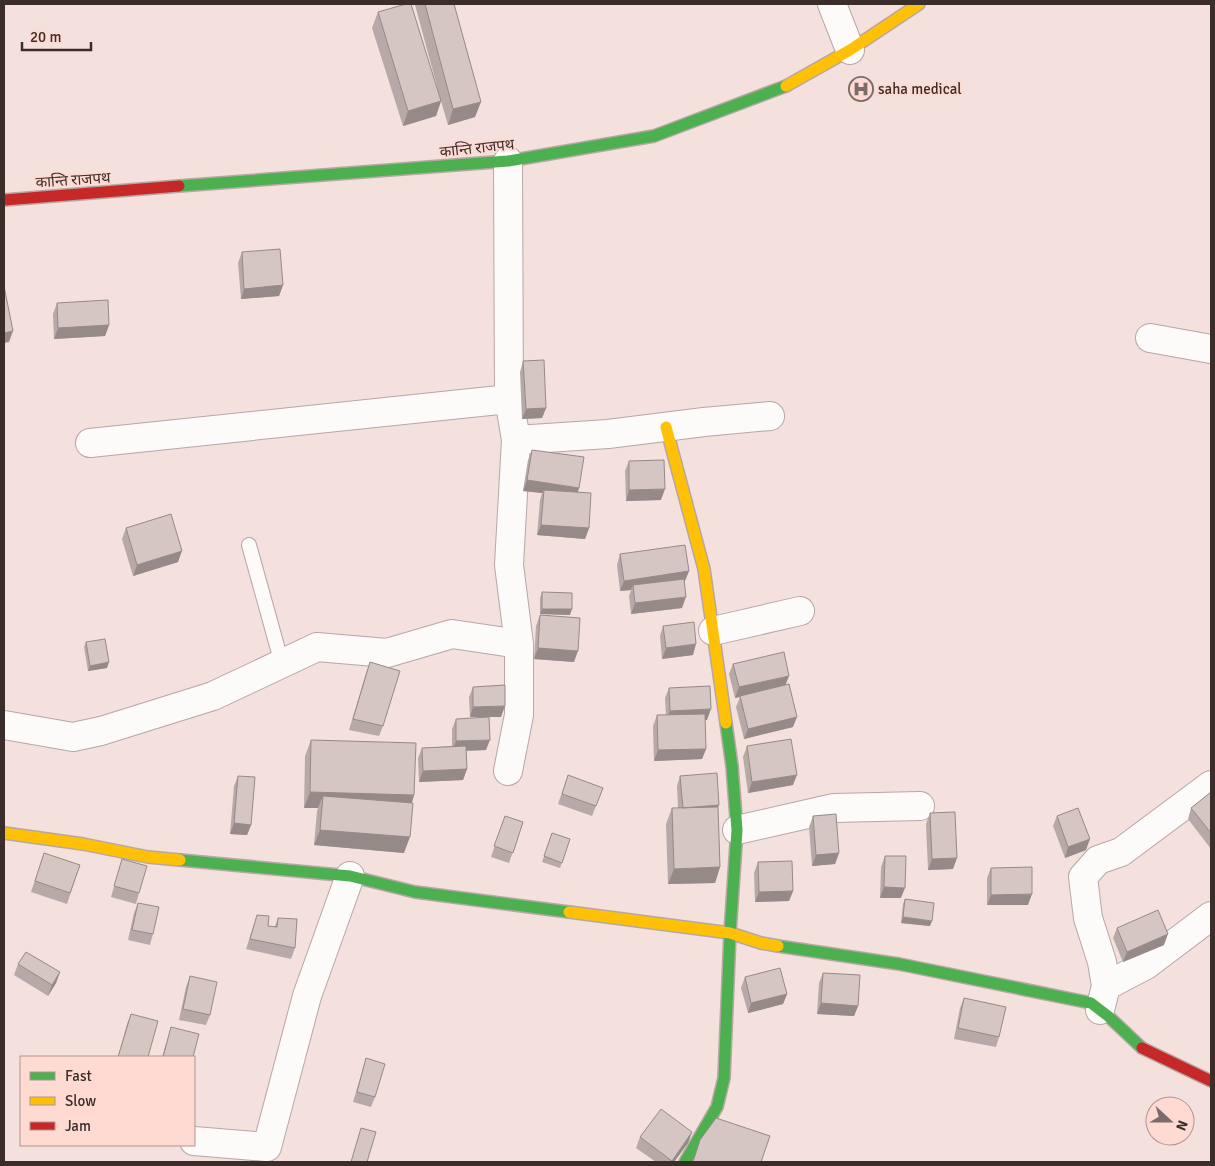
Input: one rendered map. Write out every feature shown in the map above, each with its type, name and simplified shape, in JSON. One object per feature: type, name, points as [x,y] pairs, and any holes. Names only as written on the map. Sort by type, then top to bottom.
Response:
[{"type":"street","points":[[832,4],[850,50]]},
{"type":"street","name":"कान्ति राजपथ","points":[[4,200],[508,161],[654,136],[790,85],[850,50],[919,4]]},
{"type":"street","points":[[508,161],[510,399],[516,440],[509,565],[519,644],[519,716],[508,771]]},
{"type":"street","points":[[1150,338],[1211,348]]},
{"type":"street","points":[[90,443],[510,399]]},
{"type":"street","points":[[516,440],[608,434],[770,416]]},
{"type":"street","points":[[666,427],[704,569],[732,766],[737,830],[730,933],[724,1078],[717,1107],[685,1162]]},
{"type":"street","points":[[713,631],[800,611]]},
{"type":"street","points":[[4,725],[73,737],[101,731],[213,696],[317,647],[387,653],[452,634],[519,644]]},
{"type":"street","points":[[1211,785],[1121,852],[1098,860],[1083,877],[1088,918],[1102,962],[1103,998],[1108,1016],[1140,1047],[1211,1081]]},
{"type":"street","points":[[737,830],[834,808],[920,806]]},
{"type":"street","points":[[4,833],[83,844],[148,857],[350,876],[415,892],[730,933],[761,943],[899,964],[1091,1003],[1103,998],[1211,916]]},
{"type":"street","points":[[195,1141],[267,1147],[307,996],[350,876]]},
{"type":"lane","points":[[249,545],[282,664]]},
{"type":"building","points":[[411,4],[441,101],[408,111],[378,12]]},
{"type":"building","points":[[425,4],[454,4],[481,102],[453,109]]},
{"type":"building","points":[[280,249],[283,285],[244,289],[242,252]]},
{"type":"building","points":[[4,286],[13,331],[4,333]]},
{"type":"building","points":[[108,300],[109,325],[58,328],[57,303]]},
{"type":"building","points":[[544,360],[546,408],[526,409],[523,361]]},
{"type":"building","points":[[532,450],[584,457],[579,488],[527,480]]},
{"type":"building","points":[[664,460],[665,489],[629,490],[629,461]]},
{"type":"building","points":[[544,490],[591,493],[589,528],[541,525]]},
{"type":"building","points":[[171,514],[182,551],[137,565],[126,528]]},
{"type":"building","points":[[685,545],[689,571],[624,581],[620,554]]},
{"type":"building","points":[[684,579],[686,597],[635,603],[633,585]]},
{"type":"building","points":[[542,592],[572,593],[572,609],[542,609]]},
{"type":"building","points":[[540,615],[580,618],[578,651],[538,648]]},
{"type":"building","points":[[694,622],[696,644],[666,648],[663,626]]},
{"type":"building","points":[[105,639],[109,662],[90,666],[86,642]]},
{"type":"building","points":[[784,652],[789,676],[739,687],[733,664]]},
{"type":"building","points":[[370,662],[400,671],[383,726],[353,719]]},
{"type":"building","points":[[789,684],[797,717],[748,729],[740,696]]},
{"type":"building","points":[[505,685],[505,706],[473,707],[473,687]]},
{"type":"building","points":[[710,686],[711,709],[670,711],[669,688]]},
{"type":"building","points":[[705,714],[706,749],[658,750],[657,715]]},
{"type":"building","points":[[489,717],[490,740],[456,741],[456,719]]},
{"type":"building","points":[[791,739],[797,775],[752,782],[747,746]]},
{"type":"building","points":[[311,740],[416,743],[414,795],[310,792]]},
{"type":"building","points":[[466,746],[467,769],[423,771],[422,748]]},
{"type":"building","points":[[717,773],[719,805],[683,808],[680,776]]},
{"type":"building","points":[[568,775],[603,788],[596,806],[562,794]]},
{"type":"building","points":[[238,776],[255,777],[251,825],[234,823]]},
{"type":"building","points":[[1211,792],[1211,833],[1191,808]]},
{"type":"building","points":[[323,796],[413,803],[410,837],[320,830]]},
{"type":"building","points":[[718,807],[720,867],[674,869],[672,808]]},
{"type":"building","points":[[1078,808],[1090,839],[1068,847],[1057,816]]},
{"type":"building","points":[[955,812],[957,858],[932,859],[930,813]]},
{"type":"building","points":[[836,814],[839,853],[816,855],[813,816]]},
{"type":"building","points":[[505,816],[523,822],[513,853],[494,846]]},
{"type":"building","points":[[552,833],[570,839],[562,863],[544,856]]},
{"type":"building","points":[[44,853],[80,865],[70,893],[35,881]]},
{"type":"building","points":[[885,856],[906,856],[905,888],[884,887]]},
{"type":"building","points":[[122,859],[147,866],[139,893],[114,886]]},
{"type":"building","points":[[792,861],[793,891],[759,892],[758,862]]},
{"type":"building","points":[[1032,867],[1032,894],[991,895],[991,868]]},
{"type":"building","points":[[905,899],[934,903],[932,921],[903,917]]},
{"type":"building","points":[[138,903],[159,907],[153,934],[132,930]]},
{"type":"building","points":[[1158,910],[1168,934],[1127,952],[1117,928]]},
{"type":"building","points":[[257,915],[269,916],[268,926],[277,927],[278,918],[297,919],[295,948],[250,939]]},
{"type":"building","points":[[26,952],[60,972],[52,985],[18,964]]},
{"type":"building","points":[[780,968],[787,994],[751,1003],[745,977]]},
{"type":"building","points":[[823,973],[860,975],[858,1006],[821,1003]]},
{"type":"building","points":[[190,976],[217,982],[210,1015],[183,1009]]},
{"type":"building","points":[[964,998],[1006,1007],[999,1037],[958,1028]]},
{"type":"building","points":[[131,1014],[158,1021],[148,1056],[118,1056]]},
{"type":"building","points":[[171,1027],[199,1034],[193,1056],[163,1056]]},
{"type":"building","points":[[366,1058],[385,1064],[375,1097],[357,1092]]},
{"type":"building","points":[[661,1109],[692,1132],[672,1161],[640,1137]]},
{"type":"building","points":[[716,1118],[770,1136],[761,1162],[693,1162],[700,1140]]},
{"type":"building","points":[[361,1128],[376,1132],[367,1162],[351,1162]]},
{"type":"traffic: fast","points":[[179,186],[508,161],[654,136],[786,86]]},
{"type":"traffic: fast","points":[[685,1162],[717,1107],[724,1078],[730,933],[737,830],[732,766],[726,723]]},
{"type":"traffic: fast","points":[[180,860],[350,876],[415,892],[569,912]]},
{"type":"traffic: fast","points":[[778,946],[899,964],[1091,1003],[1142,1048]]},
{"type":"traffic: slow","points":[[786,86],[850,50],[919,4]]},
{"type":"traffic: slow","points":[[666,427],[704,569],[726,723]]},
{"type":"traffic: slow","points":[[4,833],[83,844],[148,857],[180,860]]},
{"type":"traffic: slow","points":[[569,912],[730,933],[761,943],[778,946]]},
{"type":"traffic: jam","points":[[4,200],[179,186]]},
{"type":"traffic: jam","points":[[1142,1048],[1211,1081]]},
{"type":"place","name":"saha medical","points":[[861,89]]}]
